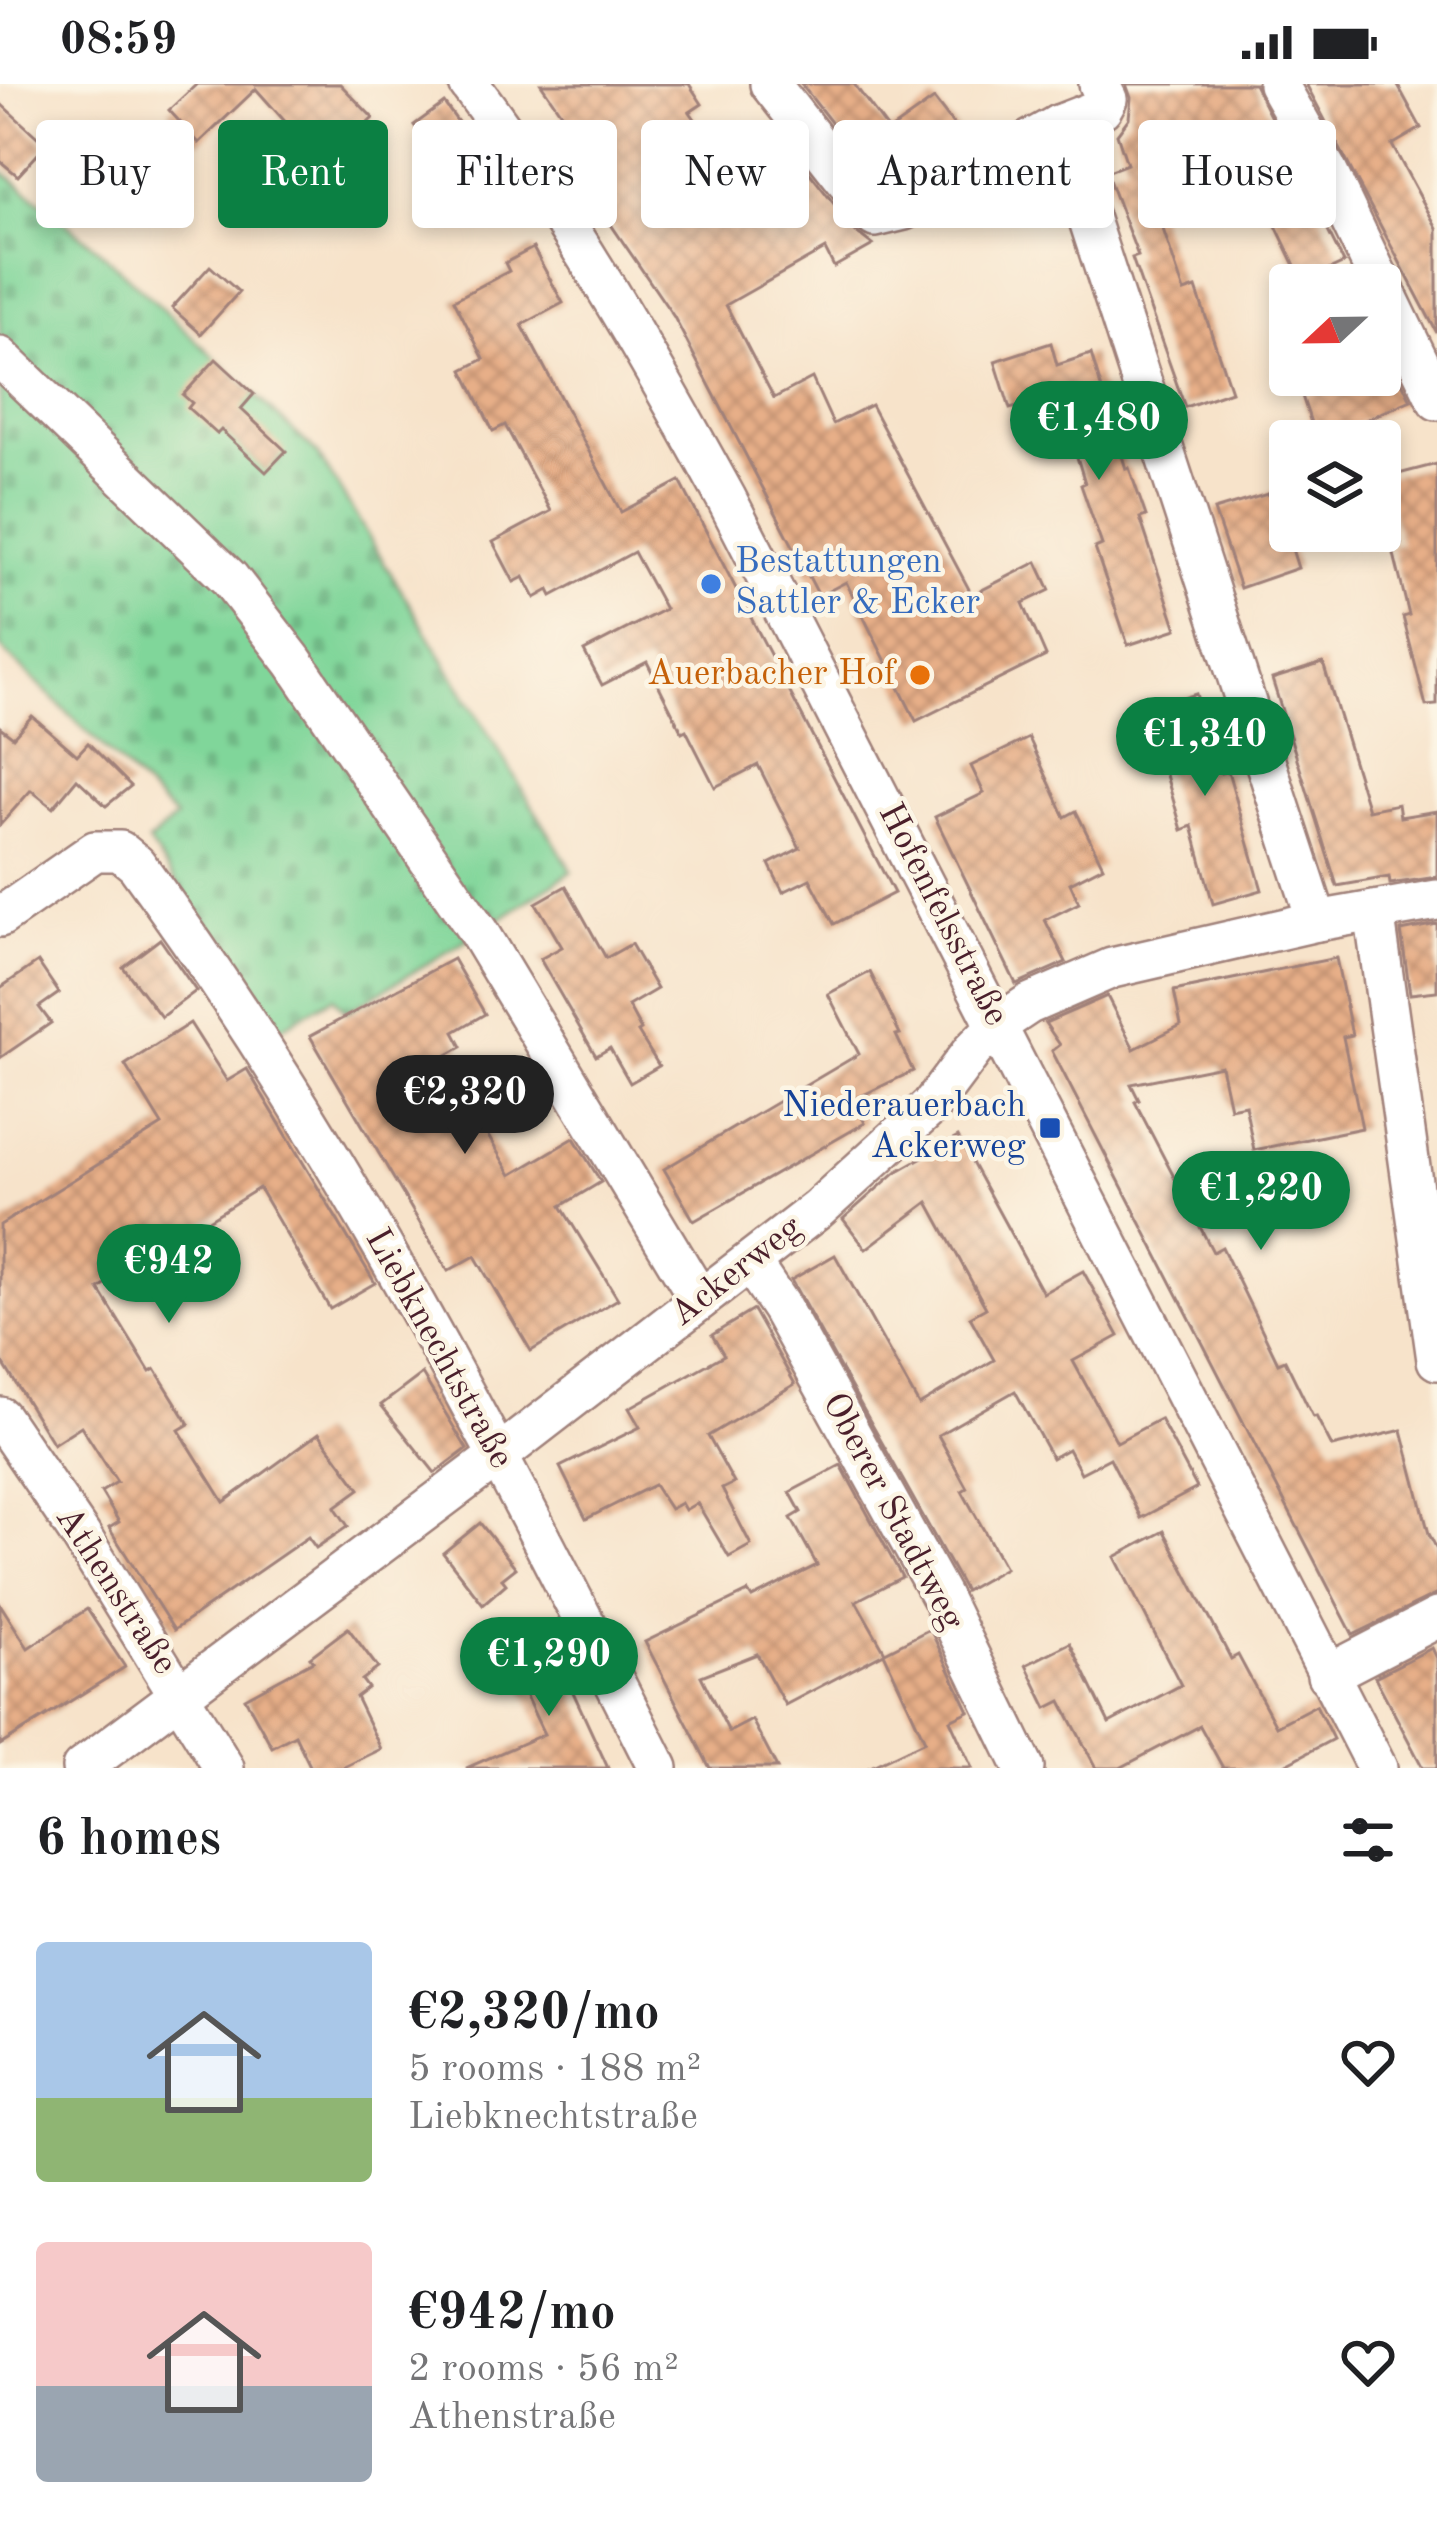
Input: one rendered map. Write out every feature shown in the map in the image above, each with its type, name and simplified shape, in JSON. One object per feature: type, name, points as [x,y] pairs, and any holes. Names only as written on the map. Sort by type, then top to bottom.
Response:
[{"type":"street","name":"Hofenfelsstraße","points":[[470,84],[570,229],[645,350],[737,519],[1377,1768]]},
{"type":"street","points":[[770,84],[833,164]]},
{"type":"street","points":[[1071,120],[1102,108],[1107,99],[1099,84]]},
{"type":"street","points":[[1278,84],[1354,224],[1437,400]]},
{"type":"street","points":[[1092,228],[1317,921]]},
{"type":"street","points":[[0,357],[229,578],[293,661],[493,956],[700,1300]]},
{"type":"street","name":"Liebknechtstraße","points":[[0,916],[95,851],[120,851],[136,864],[265,1048],[498,1456],[658,1768]]},
{"type":"street","name":"Ackerweg","points":[[82,1768],[750,1262],[891,1145],[931,1106],[973,1050],[1029,1004],[1112,968],[1317,921],[1437,901]]},
{"type":"street","points":[[1374,910],[1437,1360]]},
{"type":"street","name":"Oberer Stadtweg","points":[[750,1262],[781,1308],[940,1595],[1024,1768]]},
{"type":"street","name":"Athenstraße","points":[[0,1417],[182,1694],[224,1768]]},
{"type":"street","points":[[1328,1675],[1437,1618]]},
{"type":"green space","points":[[0,169],[36,198],[36,228],[72,228],[318,454],[572,871],[346,1012],[334,997],[279,1029],[148,842],[176,818],[0,647]]},
{"type":"building","points":[[197,84],[340,84],[373,118],[284,120],[256,89],[218,120],[199,143],[194,138],[194,120],[178,120],[169,110]]},
{"type":"building","points":[[541,84],[689,84],[702,104],[690,112],[696,120],[641,120],[641,228],[809,228],[809,172],[833,203],[833,228],[853,228],[873,245],[834,267],[825,249],[726,305],[774,398],[812,378],[833,424],[871,405],[972,595],[1037,562],[1050,590],[1023,603],[1046,656],[916,721],[846,582],[819,596],[674,317],[613,228],[617,228],[617,120],[566,120]]},
{"type":"building","points":[[801,84],[854,84],[881,120],[833,120],[833,125]]},
{"type":"building","points":[[1126,84],[1254,84],[1272,120],[1138,120],[1138,228],[1163,228],[1184,292],[1196,288],[1231,391],[1185,407],[1114,193],[1114,169],[1127,164],[1117,134],[1129,118],[1131,98]]},
{"type":"building","points":[[1306,84],[1397,84],[1421,128],[1392,145],[1437,228],[1437,333],[1336,141],[1336,120],[1325,120]]},
{"type":"building","points":[[934,99],[950,120],[904,120]]},
{"type":"building","points":[[0,103],[36,136],[36,156],[18,176],[0,161]]},
{"type":"building","points":[[444,103],[456,120],[421,120]]},
{"type":"building","points":[[1277,228],[1326,228],[1344,263],[1342,264],[1294,264]]},
{"type":"building","points":[[533,248],[563,303],[522,325],[621,512],[680,481],[894,893],[834,924],[810,879],[783,892],[769,864],[800,848],[758,765],[715,787],[647,662],[602,685],[584,651],[665,609],[634,552],[552,596],[549,590],[535,598],[524,577],[514,582],[493,542],[551,511],[505,425],[493,431],[463,370],[484,359],[454,300],[509,271],[505,263]]},
{"type":"building","points":[[210,266],[239,292],[201,334],[172,308]]},
{"type":"building","points":[[1051,343],[1057,365],[1091,354],[1126,469],[1146,516],[1140,518],[1177,629],[1128,645],[1095,548],[1102,545],[1058,395],[1010,409],[995,361]]},
{"type":"building","points":[[216,359],[254,394],[241,409],[286,451],[266,472],[221,430],[217,434],[188,408],[192,403],[183,395]]},
{"type":"building","points":[[1401,380],[1411,400],[1365,420],[1310,420],[1302,396],[1401,396]]},
{"type":"building","points":[[1437,464],[1437,705],[1426,706],[1403,617],[1409,615],[1393,552],[1401,552],[1401,473]]},
{"type":"building","points":[[1269,494],[1269,552],[1293,552],[1298,568],[1240,588],[1214,510]]},
{"type":"building","points":[[1323,663],[1368,810],[1398,804],[1400,817],[1437,811],[1437,877],[1390,884],[1389,877],[1337,886],[1272,679]]},
{"type":"building","points":[[1196,694],[1221,773],[1228,771],[1262,890],[1213,904],[1192,826],[1182,830],[1147,710]]},
{"type":"building","points":[[32,716],[77,755],[88,743],[131,786],[106,806],[77,779],[53,808],[31,790],[0,825],[0,727],[13,737]]},
{"type":"building","points":[[1029,738],[1065,817],[1076,811],[1103,866],[1070,883],[1079,903],[1045,920],[1066,962],[1016,984],[935,817],[984,793],[971,766]]},
{"type":"building","points":[[566,886],[606,958],[631,944],[657,989],[628,1006],[659,1066],[630,1083],[610,1048],[596,1056],[540,959],[562,947],[536,903]]},
{"type":"building","points":[[1437,924],[1437,991],[1410,994],[1401,931]]},
{"type":"building","points":[[160,939],[196,991],[161,1017],[123,967]]},
{"type":"building","points":[[1336,958],[1352,1035],[1343,1037],[1362,1128],[1254,1150],[1245,1105],[1230,1108],[1221,1066],[1131,1084],[1139,1100],[1135,1102],[1213,1252],[1222,1247],[1278,1363],[1285,1360],[1332,1447],[1402,1430],[1437,1549],[1437,1594],[1353,1635],[1052,1051],[1060,1045],[1045,1023],[1107,996],[1134,1049],[1181,1025],[1174,991]]},
{"type":"building","points":[[453,959],[485,1014],[454,1032],[462,1047],[442,1058],[511,1175],[574,1138],[601,1182],[561,1206],[618,1299],[531,1351],[475,1256],[448,1271],[310,1036]]},
{"type":"building","points":[[38,962],[59,993],[39,1007],[51,1023],[0,1058],[0,988]]},
{"type":"building","points":[[870,972],[913,1071],[853,1100],[865,1123],[694,1221],[664,1169],[859,1054],[828,994]]},
{"type":"building","points":[[190,1023],[227,1081],[247,1069],[375,1283],[330,1309],[259,1188],[99,1289],[150,1372],[155,1369],[189,1424],[179,1430],[224,1502],[319,1433],[360,1489],[335,1507],[348,1526],[316,1548],[308,1537],[174,1630],[109,1528],[119,1522],[101,1492],[117,1482],[81,1426],[53,1444],[0,1358],[0,1225],[162,1125],[125,1065]]},
{"type":"building","points":[[958,1137],[1043,1293],[1083,1271],[1119,1336],[1073,1361],[1117,1442],[1160,1419],[1197,1488],[1141,1518],[1110,1458],[1081,1473],[1068,1449],[1052,1458],[1015,1391],[938,1435],[967,1488],[962,1491],[1005,1568],[965,1591],[791,1280],[835,1255],[919,1405],[994,1360],[970,1317],[986,1308],[928,1202],[866,1249],[843,1219],[896,1172]]},
{"type":"building","points":[[753,1310],[795,1384],[708,1436],[734,1483],[722,1489],[751,1545],[729,1557],[697,1503],[685,1510],[681,1503],[670,1509],[654,1485],[586,1519],[560,1467],[640,1427],[629,1408],[724,1355],[712,1335]]},
{"type":"building","points":[[422,1374],[467,1449],[435,1473],[381,1405]]},
{"type":"building","points":[[841,1465],[902,1577],[856,1601],[885,1652],[930,1629],[969,1711],[950,1720],[972,1768],[868,1768],[925,1741],[884,1653],[785,1705],[757,1654],[701,1676],[729,1732],[752,1720],[777,1768],[710,1768],[645,1642],[817,1565],[791,1518],[801,1512],[790,1492]]},
{"type":"building","points":[[480,1523],[516,1568],[483,1604],[443,1553]]},
{"type":"building","points":[[1164,1531],[1231,1659],[1238,1655],[1276,1726],[1316,1705],[1333,1739],[1279,1768],[1223,1768],[1200,1726],[1120,1768],[1096,1768],[1061,1701],[1047,1708],[1026,1665],[1070,1643],[1109,1723],[1181,1685],[1115,1557]]},
{"type":"building","points":[[0,1604],[28,1648],[87,1609],[125,1667],[0,1745]]},
{"type":"building","points":[[348,1628],[378,1668],[362,1680],[368,1688],[356,1697],[381,1749],[342,1768],[311,1768],[295,1735],[272,1747],[245,1698],[313,1661],[310,1657]]},
{"type":"building","points":[[549,1640],[608,1768],[466,1768],[544,1734],[508,1659]]},
{"type":"building","points":[[1432,1648],[1437,1658],[1437,1768],[1423,1768],[1375,1677]]},
{"type":"place","name":"Bestattungen Sattler & Ecker","points":[[711,584]]},
{"type":"place","name":"Auerbacher Hof","points":[[920,675]]},
{"type":"place","name":"Niederauerbach Ackerweg","points":[[1050,1128]]}]
